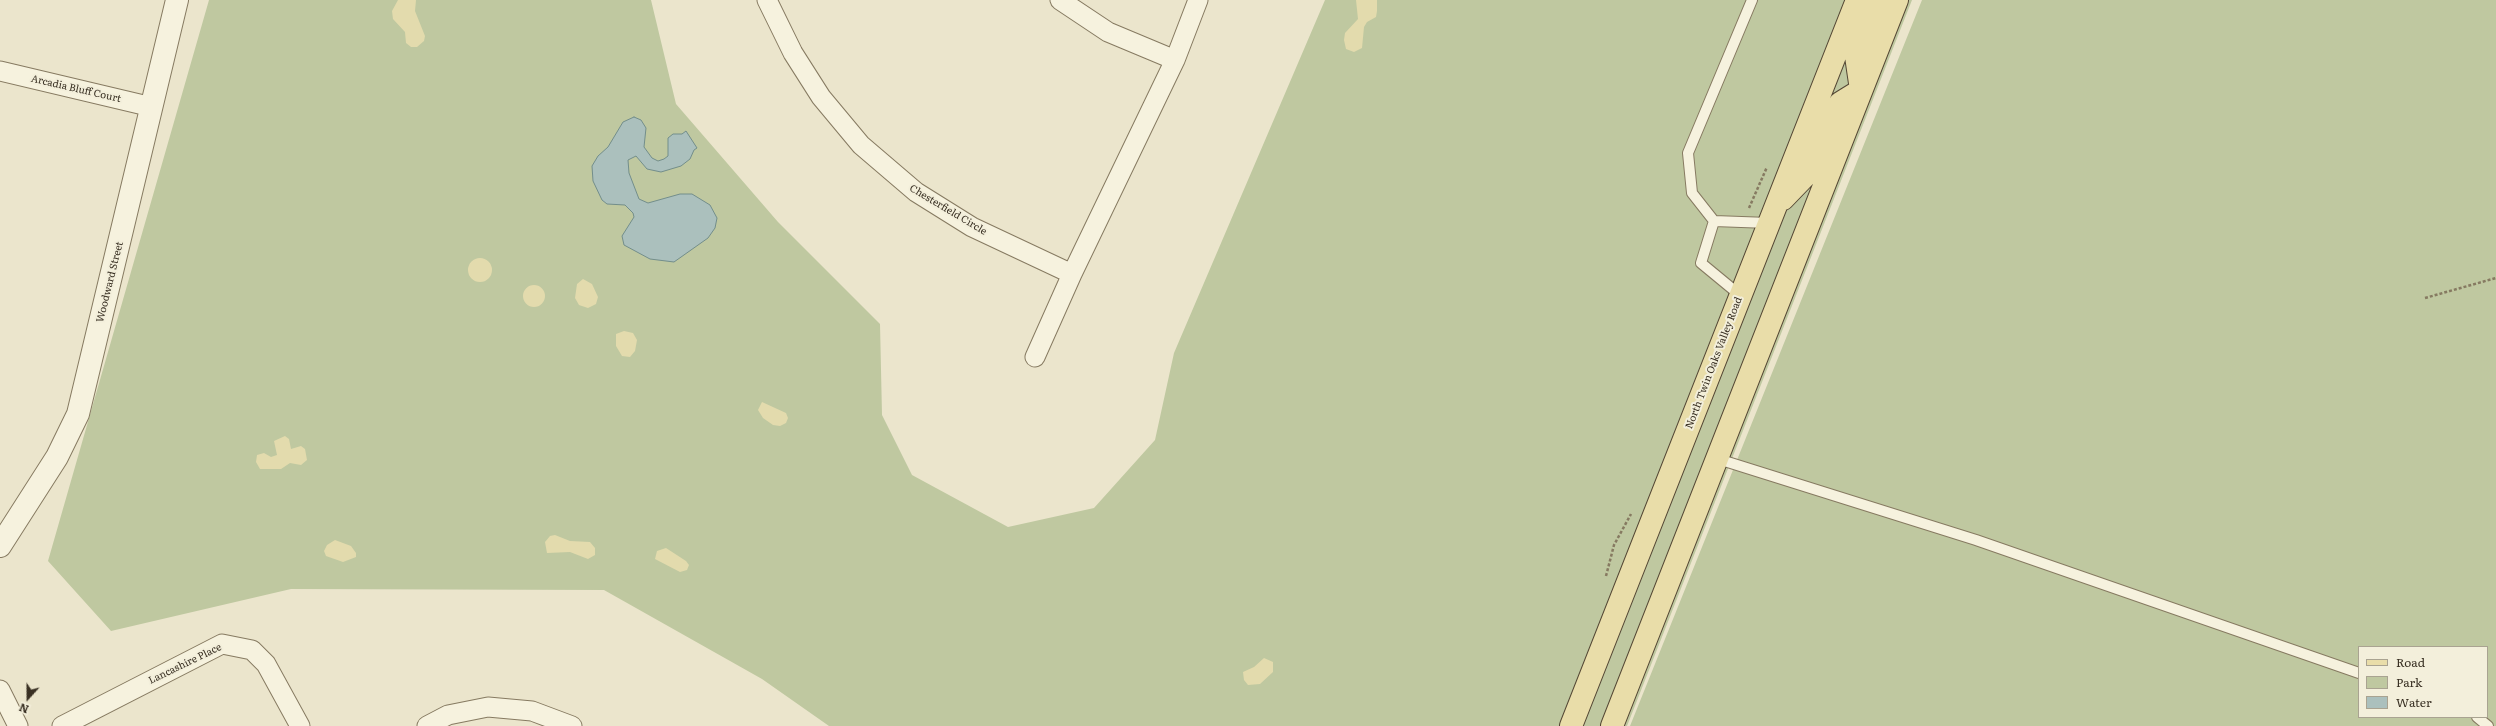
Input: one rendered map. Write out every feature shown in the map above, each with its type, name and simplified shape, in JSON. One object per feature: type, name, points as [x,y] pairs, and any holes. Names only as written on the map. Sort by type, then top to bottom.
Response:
[{"type":"main road","name":"North Twin Oaks Valley Road","points":[[1571,726],[1857,0]]},
{"type":"main road","points":[[1861,90],[1856,56],[1877,0]]},
{"type":"main road","points":[[1612,726],[1897,0]]},
{"type":"main road","points":[[1773,215],[1809,172],[1840,103],[1861,90]]},
{"type":"street","name":"Woodward Street","points":[[0,546],[57,457],[78,414],[177,0]]},
{"type":"street","name":"Chesterfield Circle","points":[[767,0],[793,53],[821,97],[861,145],[916,192],[972,227],[1072,274]]},
{"type":"street","points":[[1060,0],[1108,32],[1175,60]]},
{"type":"street","points":[[1035,357],[1072,274],[1175,60],[1198,0]]},
{"type":"street","name":"Arcadia Bluff Court","points":[[0,71],[152,107]]},
{"type":"street","name":"Lancashire Place","points":[[62,726],[222,644],[252,650],[266,664],[300,726]]},
{"type":"street","points":[[0,690],[18,726]]},
{"type":"street","points":[[427,726],[448,715],[488,707],[532,711],[572,726]]},
{"type":"lane","points":[[1714,221],[1692,193],[1688,153],[1752,0]]},
{"type":"lane","points":[[1714,221],[1773,215]]},
{"type":"lane","points":[[1714,221],[1701,263],[1741,296]]},
{"type":"lane","points":[[1718,459],[1976,540],[2358,673]]},
{"type":"lane","points":[[2478,718],[2488,726]]},
{"type":"path","points":[[2425,298],[2496,278]]},
{"type":"green space","points":[[209,0],[651,0],[676,104],[778,222],[880,324],[882,415],[912,475],[1008,527],[1094,508],[1155,440],[1174,353],[1325,0],[1912,0],[1627,726],[829,726],[762,679],[604,590],[291,589],[111,631],[48,561]]},
{"type":"green space","points":[[1922,0],[2496,0],[2496,726],[1630,726]]},
{"type":"sand","points":[[398,0],[416,0],[415,11],[425,36],[424,41],[417,47],[411,47],[406,43],[405,32],[393,19],[392,11]]},
{"type":"sand","points":[[1356,0],[1377,0],[1377,11],[1376,17],[1367,22],[1364,27],[1362,48],[1354,52],[1346,49],[1344,40],[1345,33],[1358,19]]},
{"type":"sand","points":[[480,258],[489,261],[492,270],[489,279],[480,282],[471,279],[468,270],[471,261]]},
{"type":"sand","points":[[583,279],[592,284],[598,297],[596,304],[588,308],[579,305],[575,298],[577,284]]},
{"type":"sand","points":[[534,285],[542,288],[545,296],[542,304],[534,307],[526,304],[523,296],[526,288]]},
{"type":"sand","points":[[624,331],[633,333],[637,340],[635,351],[630,357],[622,356],[616,346],[616,334]]},
{"type":"sand","points":[[762,402],[786,413],[788,418],[786,423],[780,426],[773,425],[763,418],[758,410]]},
{"type":"sand","points":[[285,436],[289,439],[291,449],[301,446],[305,449],[307,460],[301,465],[290,463],[281,469],[260,469],[256,462],[257,455],[264,453],[271,457],[277,455],[274,441]]},
{"type":"sand","points":[[555,535],[570,541],[590,542],[595,548],[595,555],[588,559],[570,552],[547,553],[545,542],[550,536]]},
{"type":"sand","points":[[335,540],[351,546],[356,553],[356,557],[343,562],[326,556],[324,551],[327,545]]},
{"type":"sand","points":[[666,548],[686,561],[689,565],[687,570],[680,572],[655,559],[657,551]]},
{"type":"sand","points":[[1264,658],[1273,662],[1273,672],[1260,684],[1248,685],[1244,680],[1243,672],[1254,667]]},
{"type":"water","points":[[634,117],[641,120],[646,128],[644,147],[652,158],[658,161],[668,156],[668,138],[673,134],[682,134],[686,131],[697,148],[694,150],[690,159],[681,166],[661,172],[647,169],[636,156],[628,160],[629,173],[639,199],[648,203],[680,194],[692,194],[710,205],[717,218],[715,228],[708,238],[674,262],[650,259],[624,245],[622,236],[634,217],[633,213],[625,205],[607,204],[602,200],[593,181],[592,166],[598,156],[608,147],[623,122]]}]
